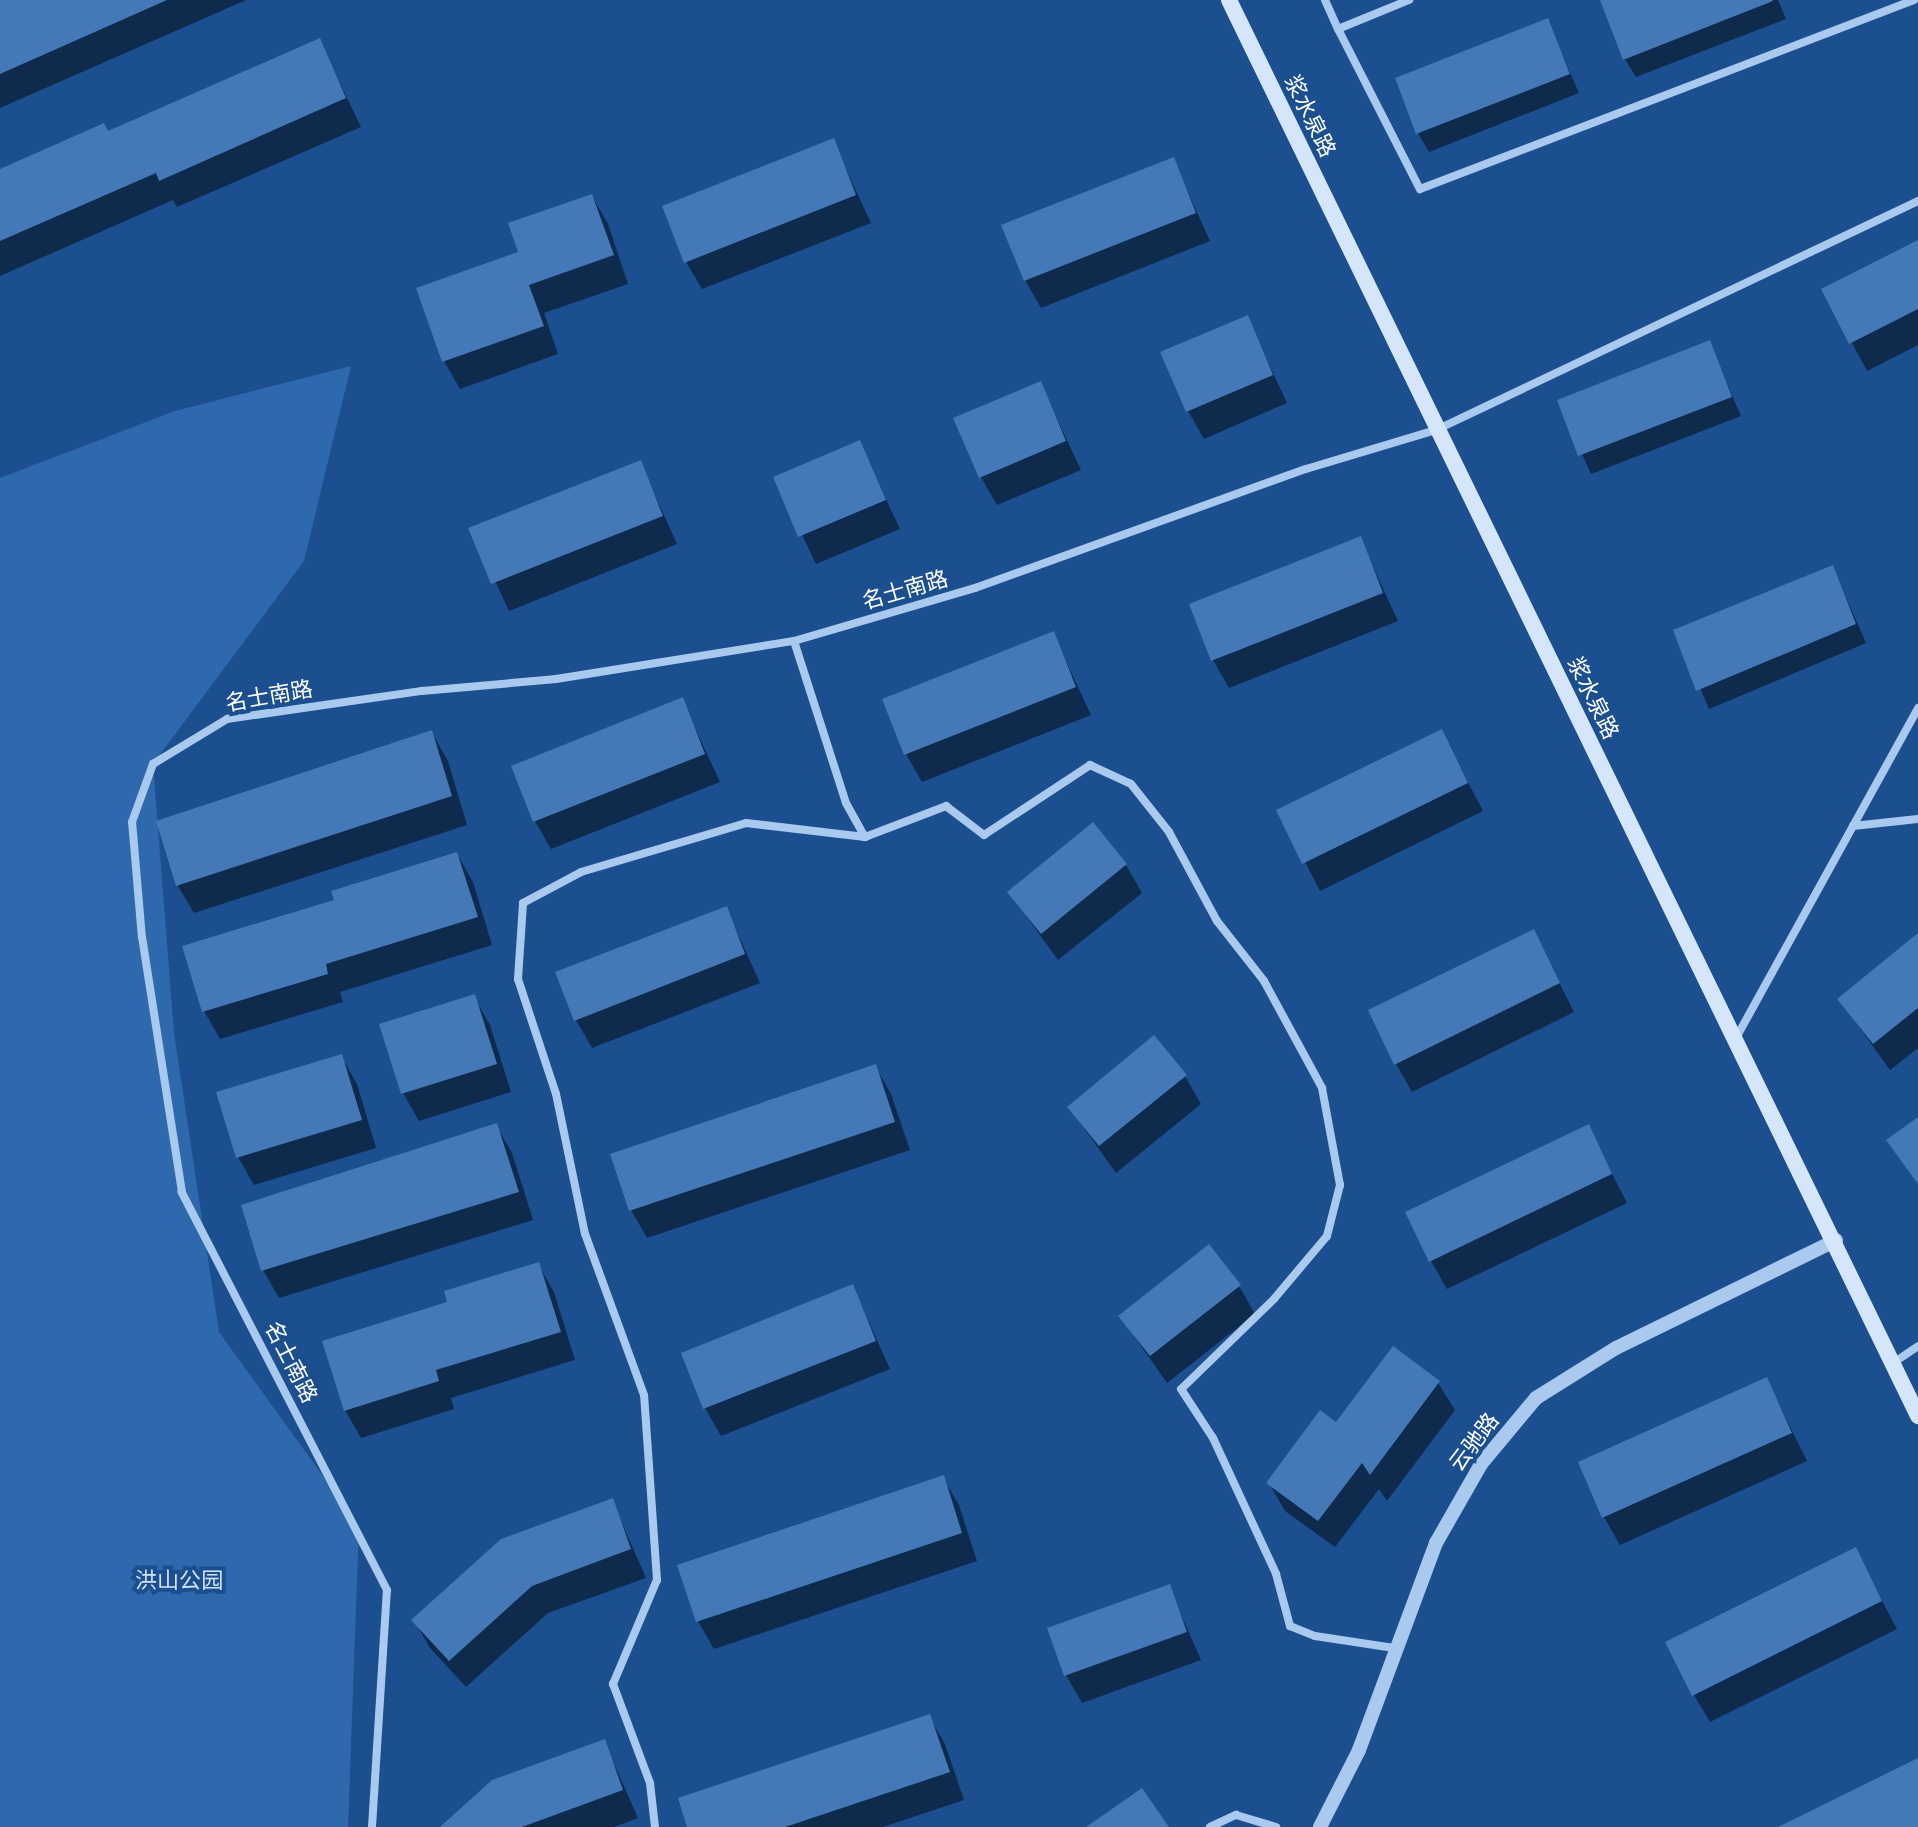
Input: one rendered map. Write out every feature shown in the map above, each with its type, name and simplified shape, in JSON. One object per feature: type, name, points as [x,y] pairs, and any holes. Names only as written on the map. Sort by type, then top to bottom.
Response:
[{"type":"main road","name":"浆水泉路","points":[[1229,0],[1436,430],[1836,1240],[1918,1416]]},
{"type":"street","points":[[1325,0],[1420,189],[1914,0]]},
{"type":"street","points":[[1338,29],[1409,0]]},
{"type":"street","name":"名士南路","points":[[372,1827],[387,1590],[182,1192],[142,938],[132,822],[153,764],[227,719],[422,691],[556,679],[794,641],[975,588],[1306,469],[1436,430],[1918,201]]},
{"type":"street","points":[[794,641],[846,803],[865,837]]},
{"type":"street","points":[[1736,1038],[1918,708]]},
{"type":"street","points":[[655,1827],[650,1783],[613,1684],[657,1580],[644,1395],[585,1234],[556,1094],[518,979],[523,903],[581,872],[746,823],[865,837],[946,806],[984,835],[1090,765],[1131,784],[1169,832],[1217,921],[1264,981],[1322,1088],[1340,1185],[1327,1236],[1274,1299],[1181,1389],[1213,1438],[1270,1561],[1290,1626],[1315,1636],[1394,1648]]},
{"type":"street","points":[[1853,826],[1918,819]]},
{"type":"street","name":"云驰路","points":[[1320,1827],[1359,1750],[1394,1648],[1443,1529],[1481,1464],[1536,1398],[1616,1348],[1836,1240]]},
{"type":"street","points":[[1893,1363],[1918,1346]]},
{"type":"street","points":[[1210,1827],[1236,1815],[1276,1827]]},
{"type":"green space","name":"洪山公园","points":[[351,366],[304,561],[153,764],[174,1033],[219,1332],[359,1526],[348,1827],[0,1827],[0,478],[175,411]]},
{"type":"building","points":[[0,0],[167,0],[0,74]]},
{"type":"building","points":[[1600,0],[1772,0],[1773,1],[1623,60]]},
{"type":"building","points":[[1548,18],[1570,74],[1416,134],[1395,78]]},
{"type":"building","points":[[320,38],[346,98],[159,181],[156,173],[0,241],[0,169],[104,123],[108,131]]},
{"type":"building","points":[[834,138],[856,195],[684,263],[662,206]]},
{"type":"building","points":[[1174,157],[1196,213],[1024,281],[1001,225]]},
{"type":"building","points":[[592,194],[614,255],[529,285],[544,326],[442,362],[416,288],[518,252],[508,223]]},
{"type":"building","points":[[1918,240],[1918,309],[1849,344],[1821,289]]},
{"type":"building","points":[[1248,315],[1273,375],[1186,412],[1160,352]]},
{"type":"building","points":[[1710,340],[1732,397],[1578,456],[1557,400]]},
{"type":"building","points":[[1041,381],[1066,441],[979,478],[953,418]]},
{"type":"building","points":[[860,440],[886,500],[798,537],[773,477]]},
{"type":"building","points":[[641,460],[663,516],[491,584],[468,528]]},
{"type":"building","points":[[1361,536],[1383,593],[1211,661],[1189,604]]},
{"type":"building","points":[[1833,565],[1856,624],[1696,691],[1673,630]]},
{"type":"building","points":[[1054,631],[1076,687],[904,755],[882,699]]},
{"type":"building","points":[[683,697],[705,754],[533,822],[511,766]]},
{"type":"building","points":[[1442,729],[1468,783],[1302,864],[1276,810]]},
{"type":"building","points":[[432,730],[452,796],[176,886],[156,821]]},
{"type":"building","points":[[1093,822],[1127,864],[1041,934],[1007,892]]},
{"type":"building","points":[[457,852],[478,917],[326,964],[328,974],[202,1012],[182,946],[334,900],[331,891]]},
{"type":"building","points":[[727,906],[745,954],[574,1021],[555,972]]},
{"type":"building","points":[[1534,929],[1560,983],[1394,1065],[1368,1010]]},
{"type":"building","points":[[1918,933],[1918,1008],[1873,1044],[1837,999]]},
{"type":"building","points":[[475,994],[497,1064],[401,1094],[379,1024]]},
{"type":"building","points":[[1154,1035],[1187,1075],[1099,1146],[1067,1107]]},
{"type":"building","points":[[342,1054],[362,1120],[236,1158],[216,1092]]},
{"type":"building","points":[[876,1064],[895,1122],[629,1211],[610,1154]]},
{"type":"building","points":[[1918,1117],[1918,1184],[1886,1140]]},
{"type":"building","points":[[497,1123],[519,1192],[261,1271],[241,1205]]},
{"type":"building","points":[[1589,1124],[1612,1174],[1429,1262],[1405,1212]]},
{"type":"building","points":[[1209,1244],[1241,1285],[1150,1356],[1118,1316]]},
{"type":"building","points":[[539,1262],[561,1332],[436,1370],[439,1381],[344,1411],[322,1341],[447,1302],[444,1291]]},
{"type":"building","points":[[853,1284],[876,1341],[703,1409],[681,1353]]},
{"type":"building","points":[[1393,1346],[1440,1381],[1370,1475],[1362,1463],[1318,1521],[1266,1483],[1320,1410],[1336,1422]]},
{"type":"building","points":[[1767,1377],[1792,1433],[1602,1518],[1578,1462]]},
{"type":"building","points":[[944,1475],[962,1533],[696,1622],[677,1565]]},
{"type":"building","points":[[613,1498],[631,1549],[532,1586],[449,1661],[411,1620],[501,1539]]},
{"type":"building","points":[[1856,1547],[1882,1601],[1692,1696],[1665,1642]]},
{"type":"building","points":[[1170,1584],[1187,1632],[1064,1676],[1047,1628]]},
{"type":"building","points":[[930,1714],[950,1772],[785,1827],[687,1827],[678,1798]]},
{"type":"building","points":[[605,1739],[623,1790],[522,1827],[440,1827],[492,1780]]},
{"type":"building","points":[[1918,1758],[1918,1827],[1778,1827]]},
{"type":"building","points":[[1142,1788],[1169,1827],[1086,1827]]}]
